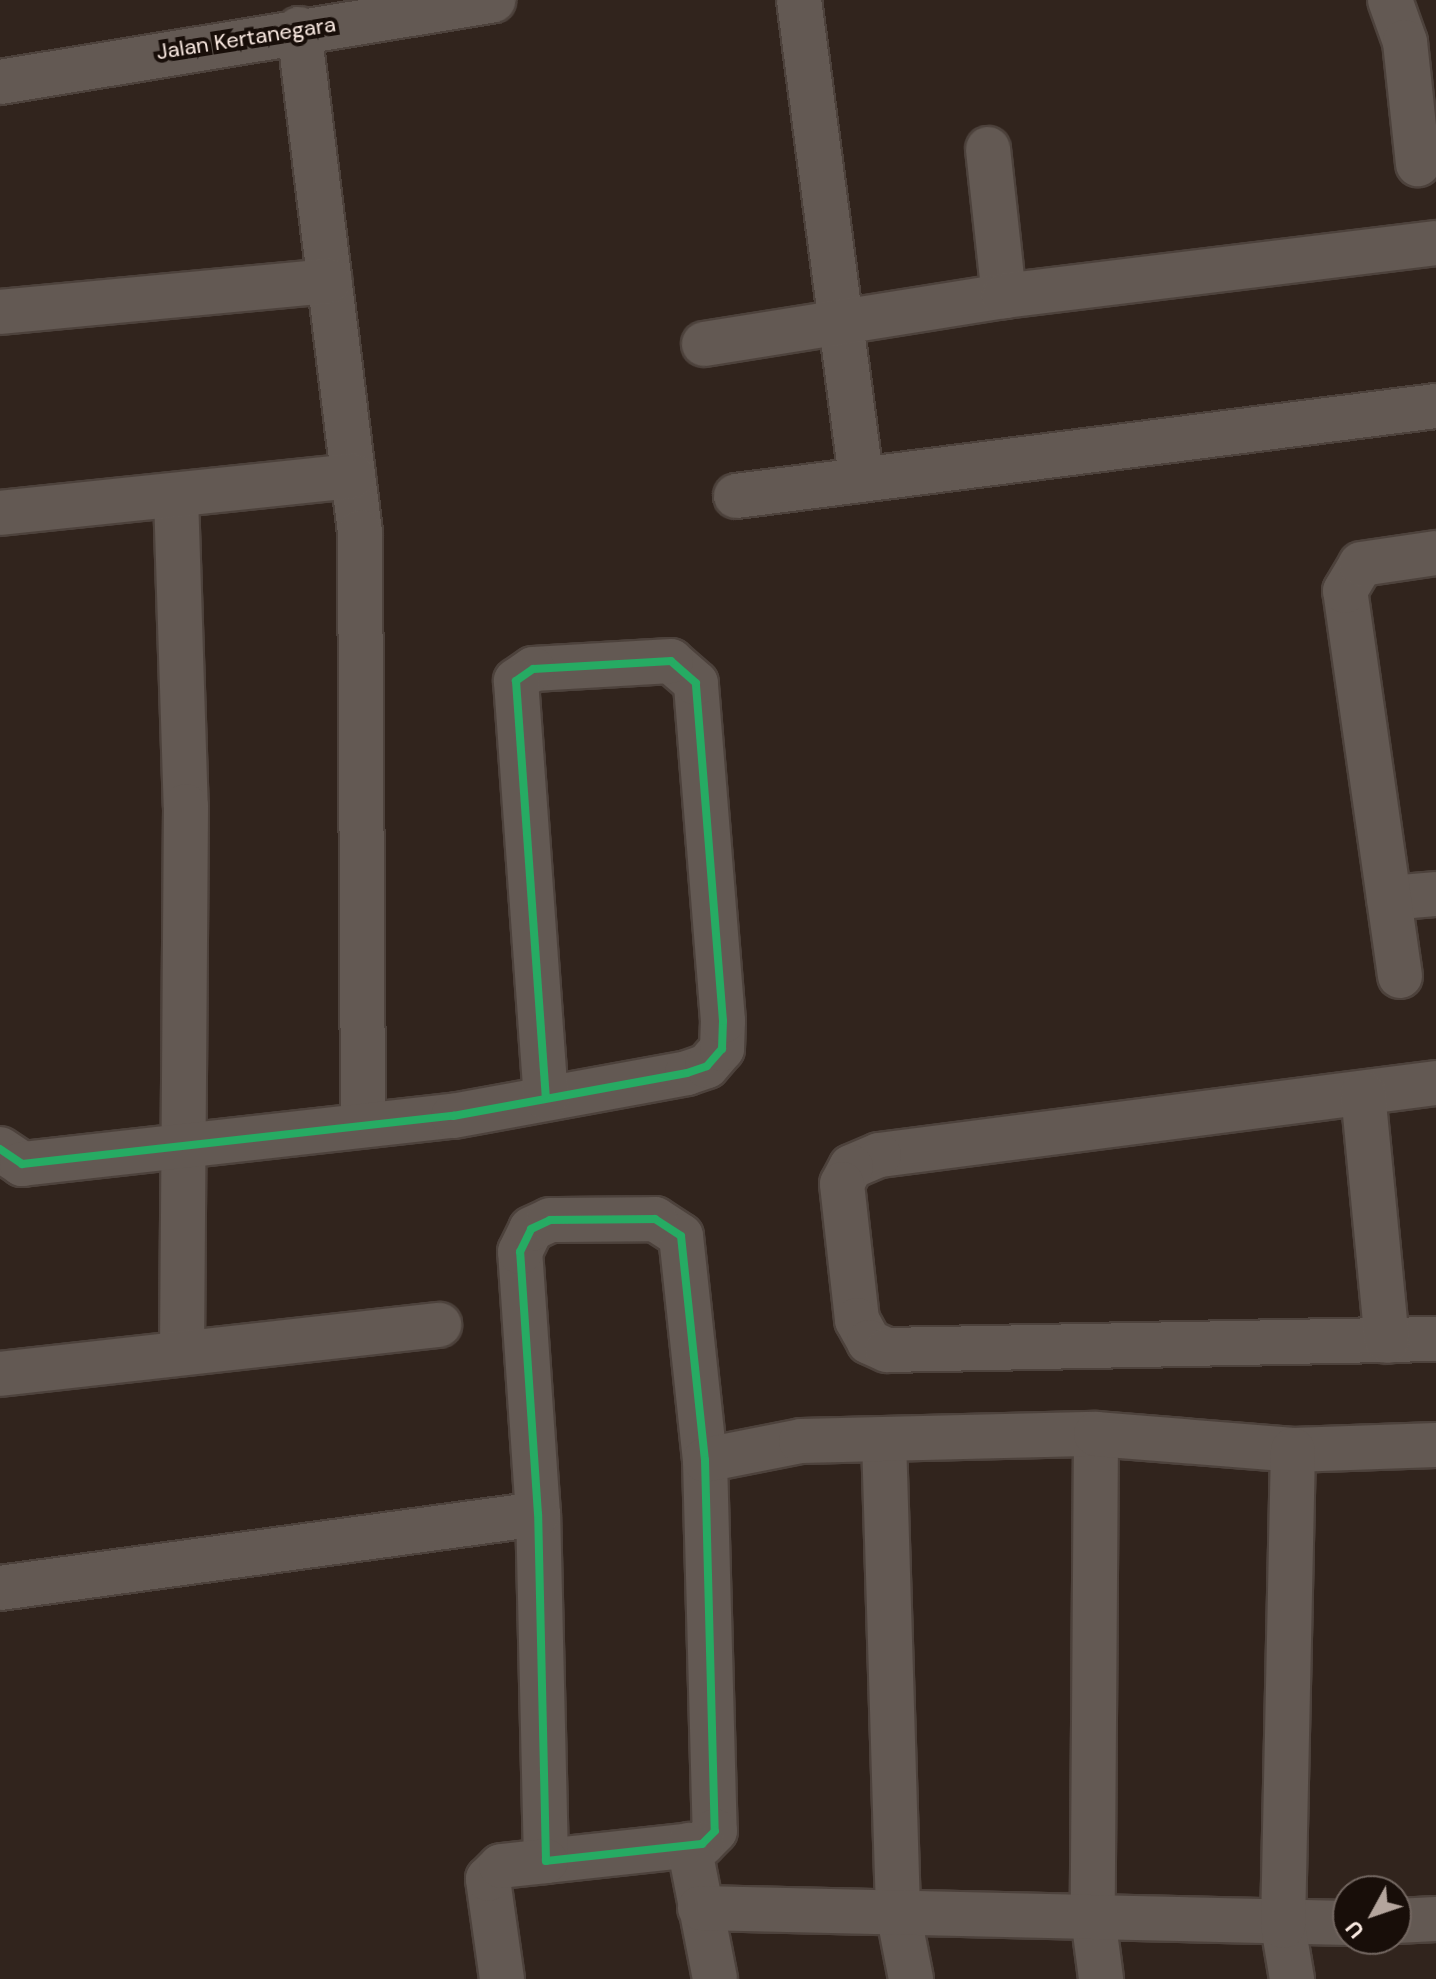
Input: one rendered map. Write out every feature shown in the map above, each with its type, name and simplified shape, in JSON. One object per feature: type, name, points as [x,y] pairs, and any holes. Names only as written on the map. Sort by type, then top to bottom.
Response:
[{"type":"street","name":"Jalan Kertanegara","points":[[0,82],[418,5],[493,0]]},
{"type":"street","points":[[799,0],[845,325],[861,480]]},
{"type":"street","points":[[1390,0],[1405,42],[1418,164]]},
{"type":"street","points":[[299,29],[353,476],[363,1124]]},
{"type":"street","points":[[988,149],[1004,296]]},
{"type":"street","points":[[704,344],[845,325],[1004,296],[1436,243]]},
{"type":"street","points":[[0,312],[330,281]]},
{"type":"street","points":[[736,496],[1436,406]]},
{"type":"street","points":[[0,513],[353,476]]},
{"type":"street","points":[[176,496],[186,806],[182,1352]]},
{"type":"street","points":[[1400,976],[1345,591],[1361,564],[1436,553]]},
{"type":"street","points":[[0,1149],[22,1164],[363,1124],[546,1098],[687,1073],[722,1049],[696,683],[671,661],[533,669],[516,681],[546,1098]]},
{"type":"street","points":[[1389,898],[1436,894]]},
{"type":"street","points":[[1436,1083],[879,1155],[851,1167],[842,1184],[857,1320],[869,1342],[887,1350],[1436,1339]]},
{"type":"street","points":[[1363,1093],[1387,1341]]},
{"type":"street","points":[[502,1979],[488,1879],[501,1866],[546,1861],[689,1845],[707,1841],[716,1824],[705,1460],[675,1226],[655,1219],[550,1220],[531,1229],[520,1252],[538,1514],[546,1861]]},
{"type":"street","points":[[0,1374],[439,1325]]},
{"type":"street","points":[[1096,1434],[1093,1917],[1101,1979]]},
{"type":"street","points":[[705,1460],[801,1441],[1096,1434],[1293,1450],[1436,1445]]},
{"type":"street","points":[[884,1439],[898,1912],[911,1979]]},
{"type":"street","points":[[1292,1979],[1283,1926],[1293,1450]]},
{"type":"street","points":[[0,1588],[538,1514]]},
{"type":"street","points":[[689,1845],[715,1979]]},
{"type":"street","points":[[700,1908],[1093,1917],[1283,1926],[1332,1924]]},
{"type":"street","points":[[1412,1920],[1436,1919]]},
{"type":"cycle path","points":[[0,1149],[22,1164],[453,1116],[687,1073],[707,1066],[722,1049],[723,1021],[696,683],[671,661],[533,669],[516,681],[546,1098]]},
{"type":"cycle path","points":[[655,1219],[681,1236],[705,1460],[715,1831],[702,1844],[546,1861],[538,1514],[520,1252],[531,1229],[550,1220],[655,1219]]}]
